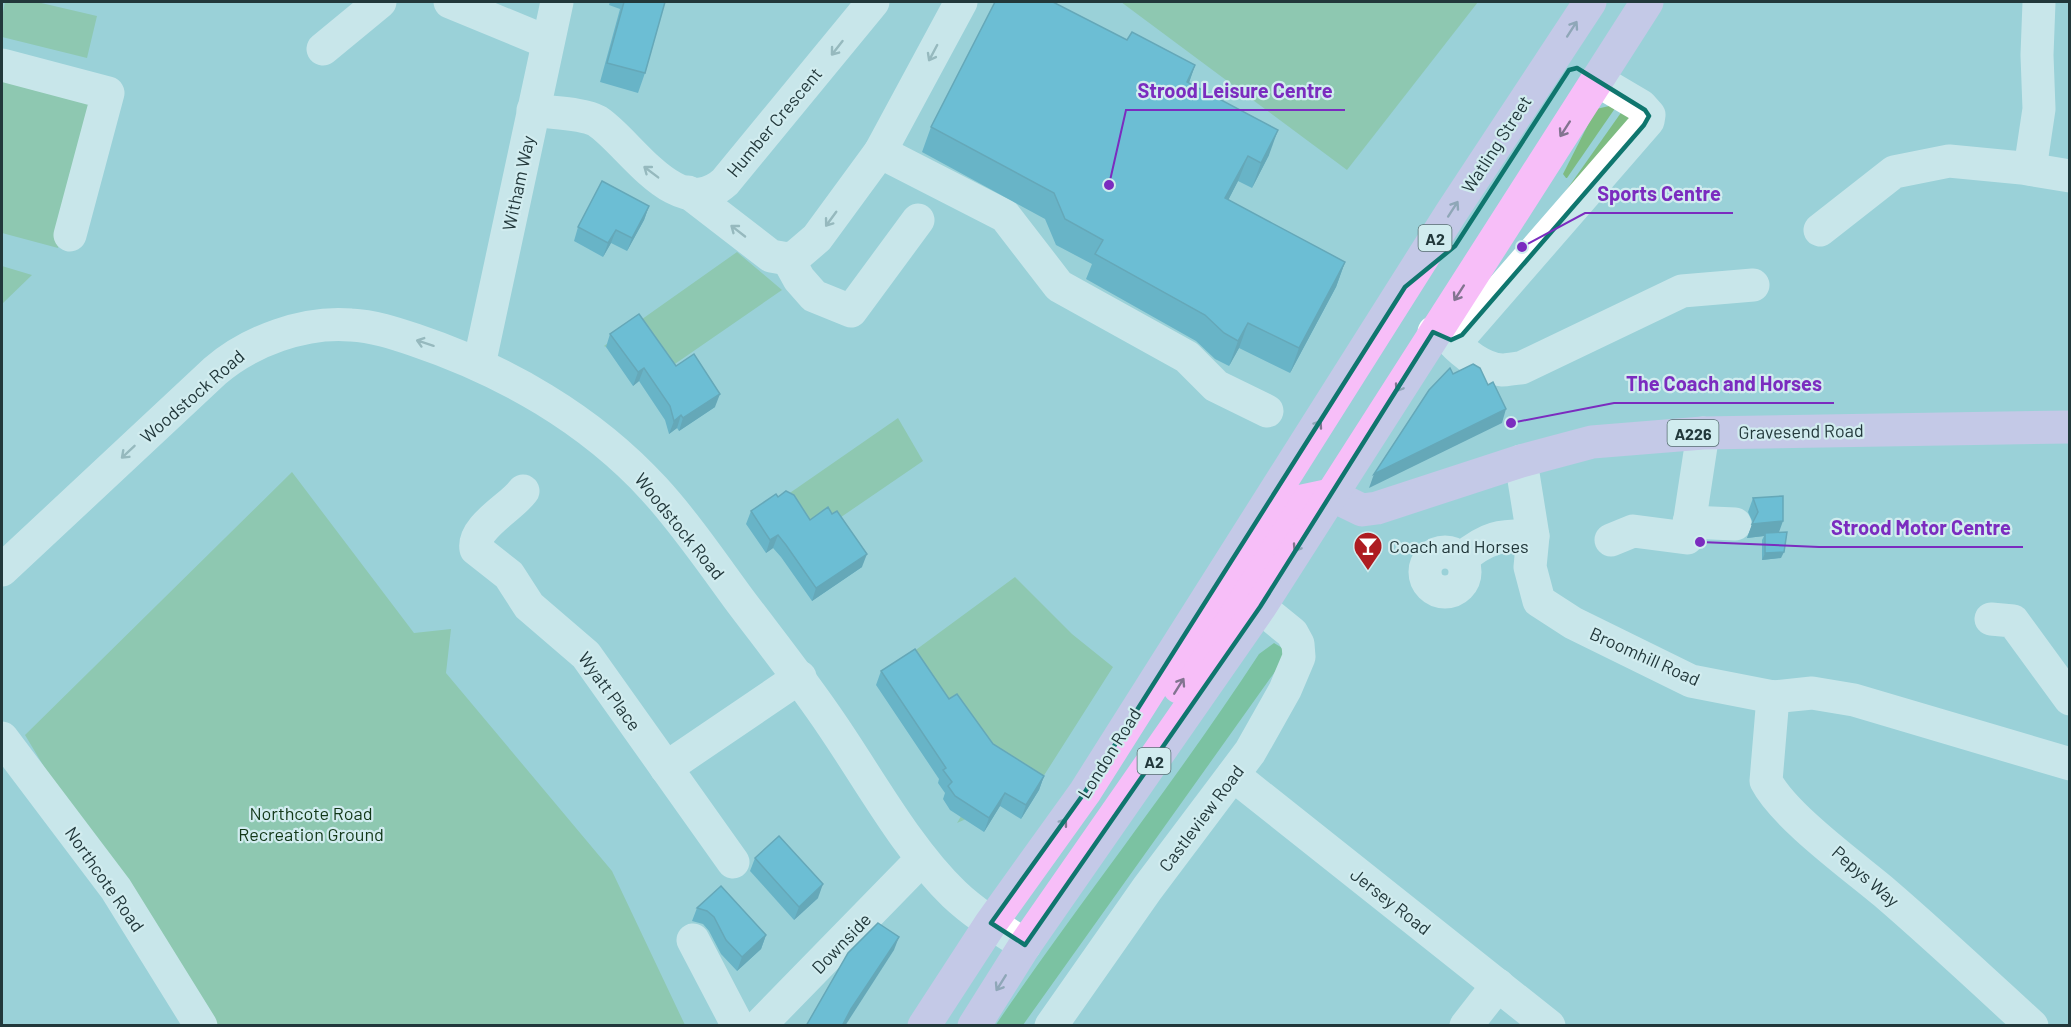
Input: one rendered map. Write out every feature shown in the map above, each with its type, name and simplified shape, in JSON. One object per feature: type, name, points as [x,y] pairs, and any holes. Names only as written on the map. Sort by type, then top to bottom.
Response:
[{"type":"main road","name":"Watling Street","points":[[1284,477],[1590,2]]},
{"type":"main road","name":"Watling Street","points":[[1331,495],[1442,336],[1597,80],[1647,2]]},
{"type":"main road","name":"Watling Street","points":[[1405,287],[1455,246],[1569,70],[1577,68],[1597,80]]},
{"type":"main road","name":"Gravesend Road","points":[[1331,495],[1362,510],[1377,508],[1580,444],[1703,433],[2070,427]]},
{"type":"main road","name":"London Road","points":[[974,1026],[1025,945],[1154,762],[1240,592],[1284,477]]},
{"type":"main road","name":"London Road","points":[[924,1026],[991,923],[1084,792],[1167,707],[1240,592],[1331,495]]},
{"type":"main road","name":"London Road","points":[[991,923],[1027,907],[1075,843],[1154,762]]},
{"type":"street","points":[[323,49],[380,2]]},
{"type":"street","points":[[450,2],[547,42]]},
{"type":"street","name":"Witham Way","points":[[479,365],[557,2]]},
{"type":"street","name":"Humber Crescent","points":[[688,192],[707,192],[725,182],[873,2]]},
{"type":"street","points":[[533,110],[593,119],[646,169],[678,190],[688,192],[771,256],[788,259],[799,255],[812,245],[880,152],[961,2]]},
{"type":"street","points":[[2030,169],[2039,109],[2037,55],[2039,2]]},
{"type":"street","points":[[2,65],[108,93],[70,235]]},
{"type":"street","name":"Watling Street","points":[[1442,336],[1462,335],[1648,120],[1649,115],[1645,110],[1597,80]]},
{"type":"street","points":[[880,152],[1005,216],[1059,286],[1187,357],[1216,386],[1268,411]]},
{"type":"street","points":[[1820,230],[1894,172],[1949,161],[2030,169],[2070,176]]},
{"type":"street","points":[[788,259],[799,279],[814,296],[851,311],[918,220]]},
{"type":"street","points":[[1442,336],[1464,353],[1489,366],[1504,370],[1521,368],[1682,291],[1753,285]]},
{"type":"street","name":"Woodstock Road","points":[[2,570],[215,371],[234,356],[262,341],[316,327],[361,326],[435,347],[479,365],[560,409],[632,467],[681,522],[800,677],[922,859],[953,893],[991,923],[1025,945]]},
{"type":"street","points":[[1611,540],[1633,531],[1687,538],[1703,433]]},
{"type":"street","name":"Broomhill Road","points":[[1521,461],[1533,536],[1530,567],[1539,601],[1591,632],[1691,681],[1773,697],[1812,693],[1854,700],[2070,764]]},
{"type":"street","name":"Wyatt Place","points":[[522,491],[515,501],[495,514],[477,540],[476,549],[509,575],[529,606],[582,650],[733,862]]},
{"type":"street","points":[[1689,522],[1735,524]]},
{"type":"street","points":[[1461,559],[1481,542],[1508,535],[1533,536]]},
{"type":"street","name":"Castleview Road","points":[[1051,1026],[1147,889],[1233,776],[1272,716],[1299,657],[1294,636],[1240,592]]},
{"type":"street","points":[[1991,619],[2013,621],[2070,699]]},
{"type":"street","points":[[666,768],[800,677]]},
{"type":"street","name":"Pepys Way","points":[[1773,697],[1766,772],[1766,781],[1772,792],[1796,817],[1903,908],[2032,1026]]},
{"type":"street","name":"Northcote Road","points":[[2,738],[116,889],[201,1026]]},
{"type":"street","name":"Jersey Road","points":[[1233,776],[1549,1026]]},
{"type":"street","name":"Downside","points":[[759,1026],[922,859]]},
{"type":"street","points":[[693,940],[738,1026]]},
{"type":"street","points":[[1466,1026],[1498,985]]},
{"type":"highlighted area","points":[[1577,68],[1645,110],[1649,116],[1644,125],[1462,335],[1451,340],[1433,332],[1260,607],[1025,945],[991,923],[1085,792],[1405,287],[1455,246],[1569,70]]},
{"type":"green space","points":[[5,2],[37,2],[97,16],[87,58],[2,37]]},
{"type":"green space","points":[[1121,2],[1478,2],[1347,170]]},
{"type":"green space","points":[[2,78],[97,103],[58,248],[2,233]]},
{"type":"green space","points":[[1618,104],[1566,178],[1563,174],[1596,109]]},
{"type":"green space","points":[[1625,107],[1633,117],[1558,202]]},
{"type":"green space","points":[[737,252],[782,290],[656,377],[634,327],[606,347],[604,346]]},
{"type":"green space","points":[[2,266],[32,275],[2,304]]},
{"type":"green space","points":[[898,418],[923,461],[828,526],[803,534],[771,506]]},
{"type":"green space","name":"Northcote Road Recreation Ground","points":[[292,472],[414,633],[451,629],[446,673],[612,871],[685,1025],[199,1025],[25,735]]},
{"type":"green space","points":[[1015,577],[1072,634],[1113,667],[1036,788],[957,823],[963,813],[883,674]]},
{"type":"green space","points":[[1274,643],[1289,652],[1023,1025],[995,1026],[1195,748],[1259,654]]},
{"type":"building","points":[[624,2],[665,2],[645,73],[607,63]]},
{"type":"building","points":[[995,2],[1053,2],[1127,40],[1132,32],[1195,65],[1187,82],[1278,130],[1261,163],[1248,156],[1225,198],[1345,262],[1299,348],[1248,323],[1238,341],[1224,333],[1205,315],[1095,254],[1103,240],[1065,219],[1054,193],[931,127]]},
{"type":"building","points":[[602,181],[649,206],[632,238],[616,230],[608,243],[578,227]]},
{"type":"building","points":[[639,314],[676,366],[694,354],[720,394],[683,418],[681,415],[674,421],[670,406],[644,368],[638,372],[610,334]]},
{"type":"building","points":[[1473,364],[1480,368],[1488,385],[1493,382],[1506,409],[1374,474],[1429,390],[1450,368],[1453,374]]},
{"type":"building","points":[[786,491],[794,495],[810,520],[828,507],[832,514],[837,511],[867,554],[816,588],[778,535],[770,540],[751,511],[776,494],[778,497]]},
{"type":"building","points":[[1783,496],[1783,521],[1752,524],[1758,512],[1753,498]]},
{"type":"building","points":[[1787,532],[1784,552],[1765,553],[1765,533]]},
{"type":"building","points":[[915,649],[949,699],[957,694],[993,744],[1044,776],[1026,805],[1005,793],[989,818],[955,796],[948,786],[952,782],[943,770],[946,768],[881,671]]},
{"type":"building","points":[[779,836],[823,884],[799,907],[755,858]]},
{"type":"building","points":[[721,886],[766,935],[742,957],[726,940],[714,917],[707,911],[697,908]]},
{"type":"building","points":[[878,923],[899,937],[842,1026],[806,1026],[848,953]]},
{"type":"place","name":"Strood Leisure Centre","points":[[1109,185]]},
{"type":"place","name":"Sports Centre","points":[[1522,247]]},
{"type":"place","name":"The Coach and Horses","points":[[1511,423]]},
{"type":"place","name":"Strood Motor Centre","points":[[1700,542]]},
{"type":"place","name":"Coach and Horses","points":[[1368,572]]}]
